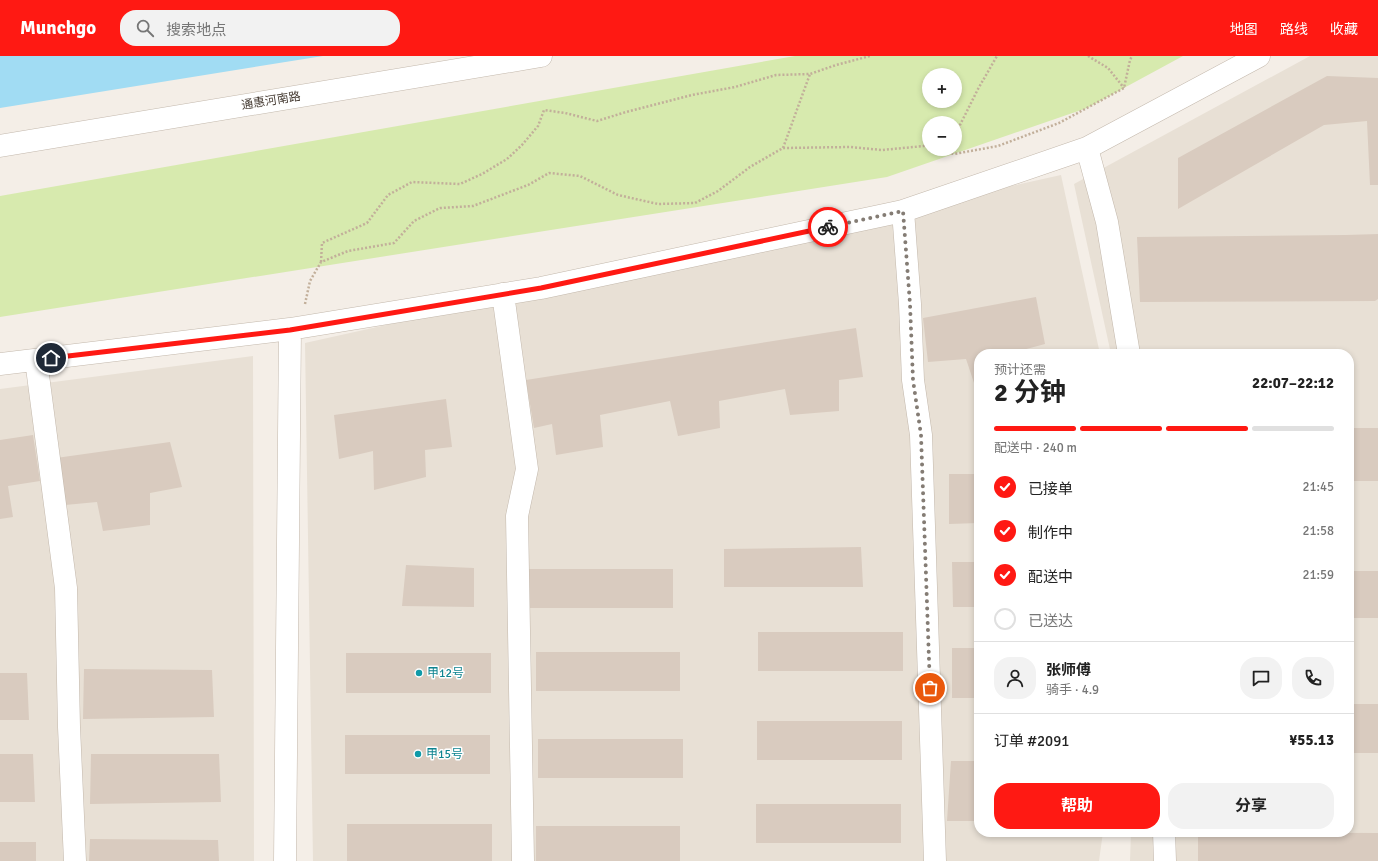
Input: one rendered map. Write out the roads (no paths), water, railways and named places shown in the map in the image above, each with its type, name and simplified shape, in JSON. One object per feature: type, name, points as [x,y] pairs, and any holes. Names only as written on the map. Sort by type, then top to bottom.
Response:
[{"type":"street","name":"通惠河南路","points":[[0,146],[541,56]]},
{"type":"street","points":[[0,364],[298,328],[541,288],[903,211],[1087,148],[1259,56]]},
{"type":"street","points":[[1087,148],[1107,222],[1128,349]]},
{"type":"street","points":[[903,211],[910,304],[913,380],[921,435],[935,861]]},
{"type":"street","points":[[503,294],[527,469],[517,516],[523,861]]},
{"type":"street","points":[[285,861],[298,328]]},
{"type":"street","points":[[36,360],[66,588],[69,727],[75,861]]},
{"type":"street","points":[[1164,837],[1165,861]]},
{"type":"water","points":[[0,56],[323,56],[0,108]]},
{"type":"place","name":"甲12号","points":[[419,673]]},
{"type":"place","name":"甲15号","points":[[418,754]]}]
